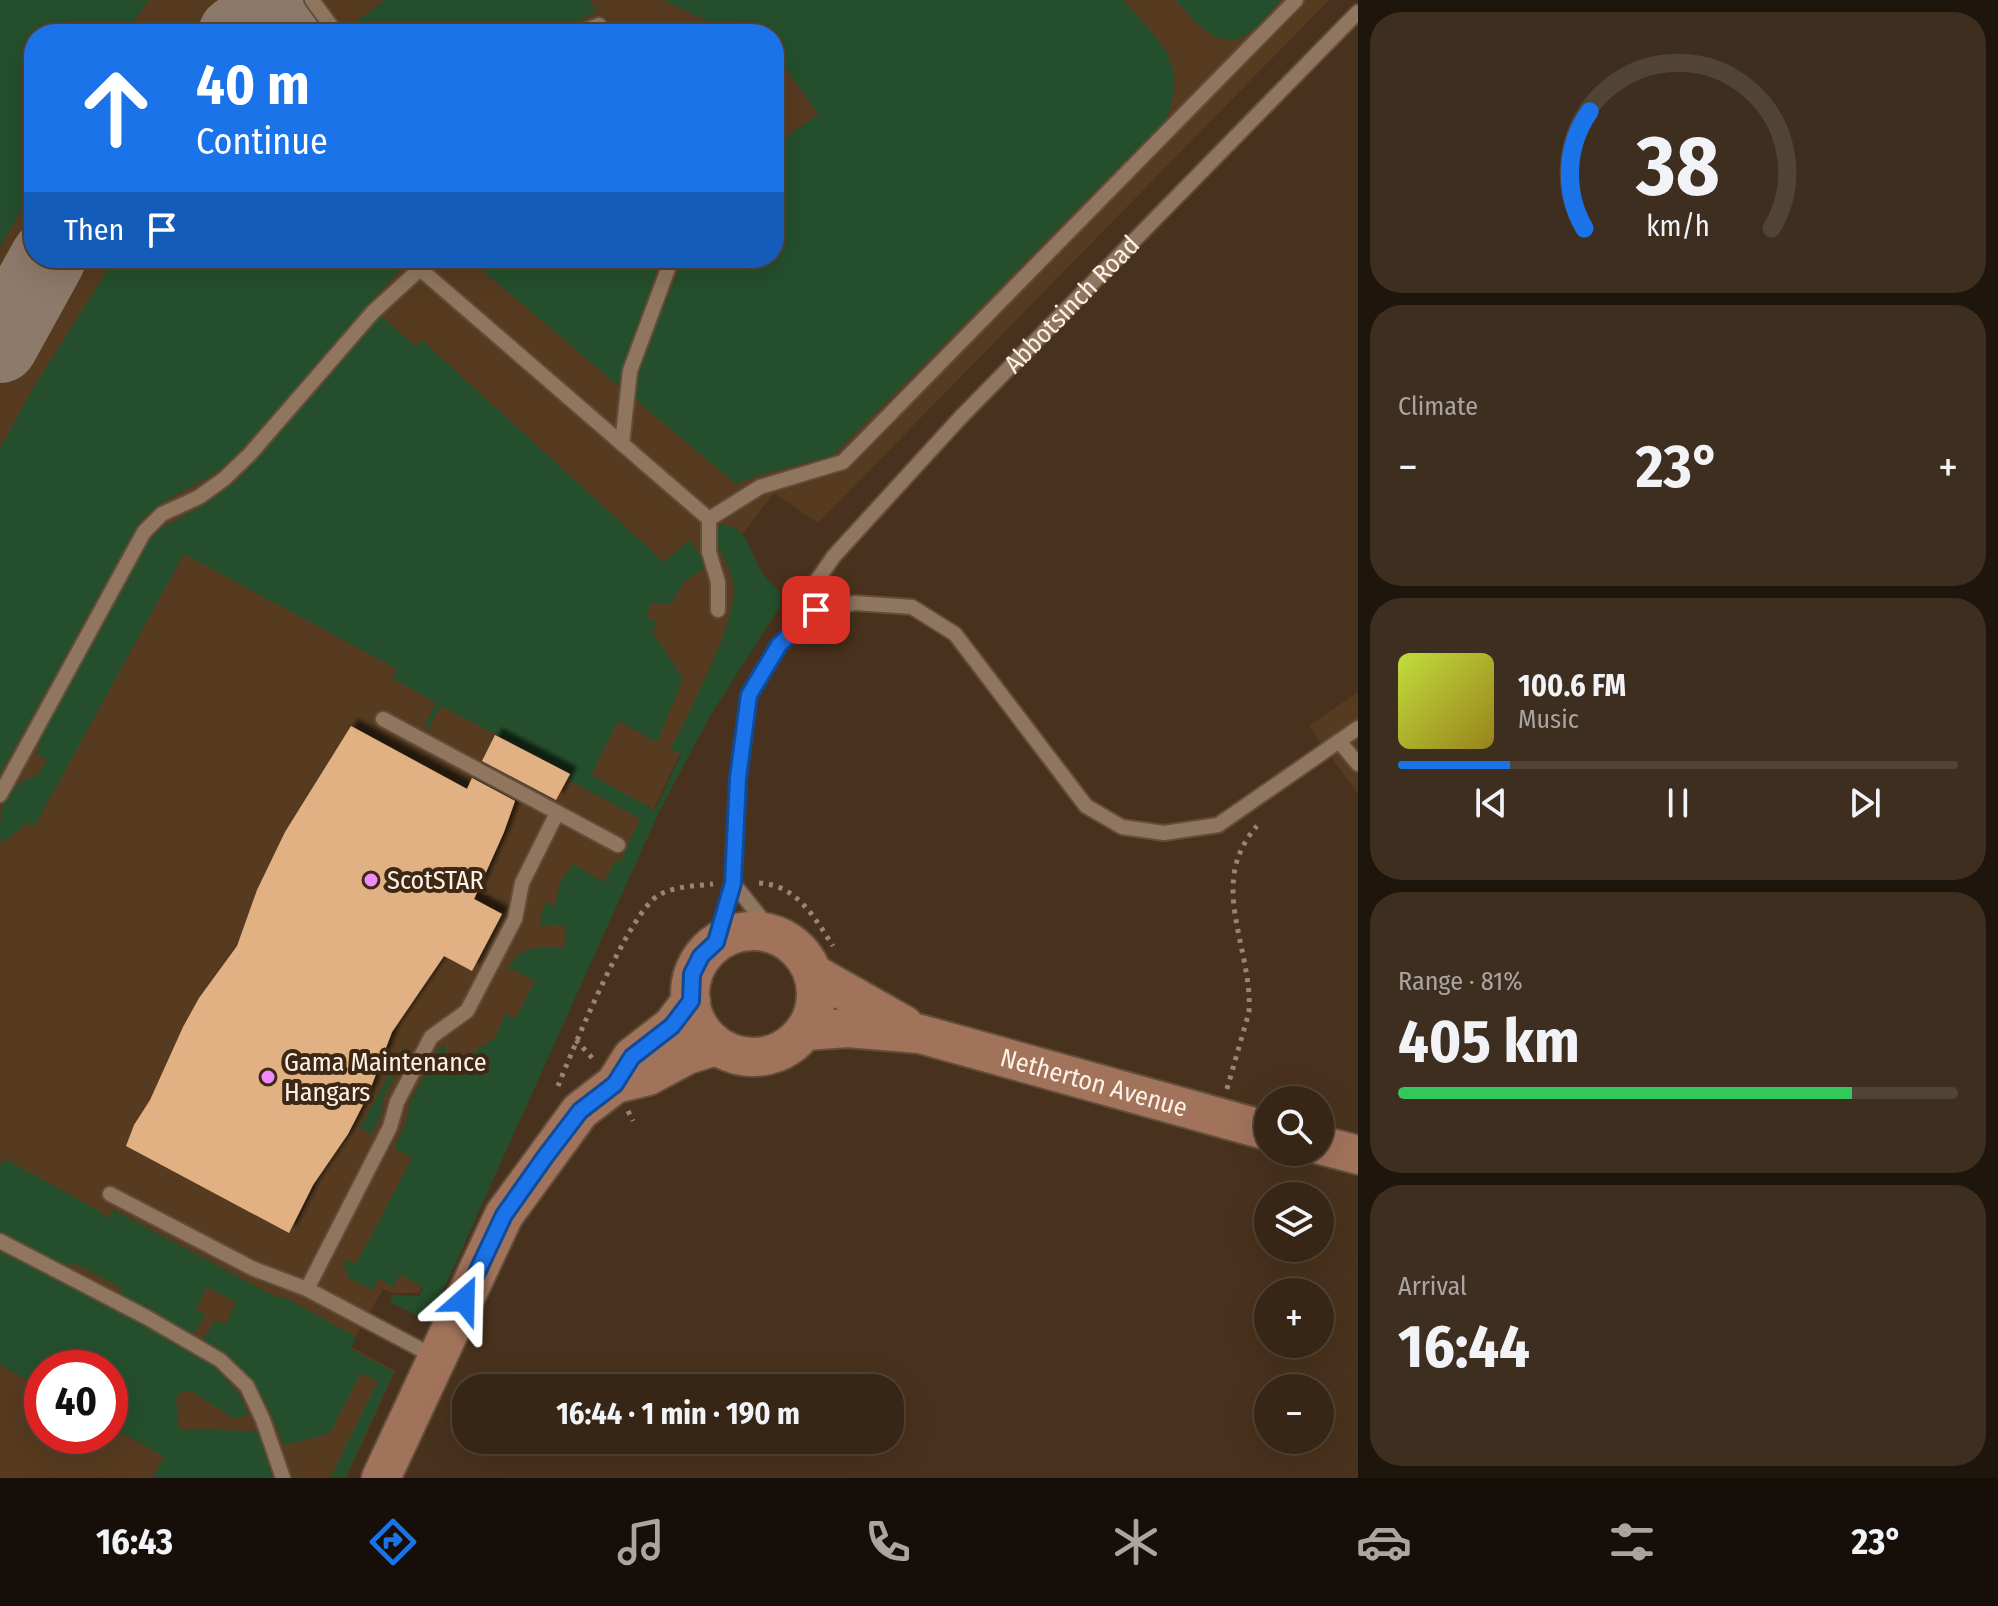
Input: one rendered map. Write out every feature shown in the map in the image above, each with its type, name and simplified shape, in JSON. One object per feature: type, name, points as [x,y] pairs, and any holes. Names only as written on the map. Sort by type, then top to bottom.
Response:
[{"type":"street","points":[[753,930],[773,933],[791,942],[805,956],[824,961],[814,1013],[805,1031],[791,1046],[773,1055],[753,1058],[734,1055],[716,1046],[695,1021],[691,1001],[692,974],[701,956],[716,942],[734,933],[753,930]]},
{"type":"street","name":"Netherton Avenue","points":[[824,961],[853,999],[920,1034]]},
{"type":"street","points":[[381,1478],[504,1215],[580,1111],[615,1084],[632,1057],[672,1026],[691,1001]]},
{"type":"street","name":"Netherton Avenue","points":[[805,1031],[848,1028],[920,1034],[1254,1127]]},
{"type":"street","points":[[615,1084],[648,1076],[687,1055],[716,1046]]},
{"type":"street","points":[[1334,1149],[1358,1155]]},
{"type":"lane","points":[[312,0],[330,24]]},
{"type":"lane","points":[[709,519],[760,487],[843,462],[1296,0]]},
{"type":"lane","name":"Abbotsinch Road","points":[[816,610],[811,589],[834,556],[960,418],[1358,12]]},
{"type":"lane","points":[[0,795],[144,532],[162,514],[199,497],[224,479],[250,454],[373,312],[418,268]]},
{"type":"lane","points":[[426,268],[709,519],[709,552],[718,582],[718,610]]},
{"type":"lane","points":[[622,444],[630,371],[668,268]]},
{"type":"lane","points":[[716,942],[733,883],[738,778],[749,695],[779,645],[816,610],[855,603],[912,607],[955,634],[1086,806],[1122,827],[1164,833],[1218,825],[1358,728]]},
{"type":"lane","points":[[383,719],[618,845]]},
{"type":"lane","points":[[1339,741],[1358,764]]},
{"type":"lane","points":[[307,1289],[390,1127],[397,1102],[431,1037],[467,1011],[515,919],[522,883],[557,813]]},
{"type":"lane","points":[[733,883],[773,933]]},
{"type":"lane","points":[[110,1194],[254,1269],[307,1289],[437,1358]]},
{"type":"lane","points":[[0,1241],[146,1317],[220,1360],[247,1386],[263,1420],[283,1478]]},
{"type":"path","points":[[1227,1090],[1249,1012],[1233,877],[1237,855],[1262,820]]},
{"type":"path","points":[[733,883],[765,883],[784,887],[809,912],[824,961]]},
{"type":"path","points":[[1212,1086],[1241,1094]]},
{"type":"shaded area","points":[[0,0],[1329,0],[818,523],[774,493],[740,537],[756,591],[522,1091],[515,1089],[419,1293],[393,1293],[383,1289],[350,1346],[395,1371],[346,1478],[0,1478]]},
{"type":"shaded area","points":[[1358,692],[1358,794],[1309,726]]},
{"type":"green space","points":[[0,0],[149,0],[133,24],[24,24],[24,204],[0,248]]},
{"type":"green space","points":[[385,0],[589,0],[597,11],[574,24],[352,24]]},
{"type":"green space","points":[[664,0],[1123,0],[1167,54],[1172,67],[1173,100],[1166,120],[832,456],[736,484],[634,398],[637,380],[678,268],[784,268],[784,139],[818,114],[784,66],[784,24],[718,24]]},
{"type":"green space","points":[[1176,0],[1281,0],[1244,36],[1224,39],[1206,30]]},
{"type":"green space","points":[[109,268],[401,268],[233,459],[162,503],[140,522],[0,774],[0,448],[35,385]]},
{"type":"green space","points":[[480,268],[658,268],[623,368],[621,388]]},
{"type":"green space","points":[[380,315],[415,346],[422,340],[664,562],[689,540],[699,553],[705,568],[684,582],[671,603],[650,603],[647,617],[658,622],[652,631],[683,679],[657,742],[618,721],[591,775],[655,810],[681,754],[671,749],[710,669],[732,604],[733,579],[716,536],[716,529],[721,524],[731,526],[744,536],[763,574],[781,593],[779,608],[710,716],[659,812],[438,1302],[433,1311],[421,1317],[391,1303],[392,1295],[419,1296],[423,1287],[400,1274],[393,1287],[379,1278],[373,1290],[349,1278],[344,1265],[345,1259],[356,1264],[412,1158],[394,1148],[406,1123],[409,1104],[439,1048],[443,1046],[456,1063],[494,1039],[505,1014],[515,1019],[535,981],[508,967],[526,951],[566,947],[565,925],[540,926],[544,904],[555,905],[561,880],[573,864],[604,882],[615,861],[620,863],[640,819],[567,779],[569,773],[441,706],[428,729],[424,726],[436,703],[392,678],[397,669],[184,554],[34,827],[27,823],[5,841],[0,840],[1,816],[6,799],[17,785],[39,774],[47,759],[37,755],[40,738],[142,549],[160,529],[207,503],[239,479]]},
{"type":"green space","points":[[404,1046],[408,1050],[384,1097],[380,1118],[371,1134],[360,1128]]},
{"type":"green space","points":[[5,1159],[108,1218],[114,1210],[276,1297],[287,1298],[356,1337],[351,1349],[394,1372],[345,1478],[330,1478],[378,1381],[361,1373],[330,1433],[284,1446],[255,1384],[234,1362],[202,1340],[216,1320],[226,1325],[236,1302],[207,1287],[196,1310],[206,1315],[192,1336],[122,1295],[118,1286],[74,1263],[67,1266],[0,1233],[0,1165]]},
{"type":"green space","points":[[0,1250],[216,1367],[241,1397],[248,1415],[233,1418],[193,1392],[182,1391],[176,1399],[179,1429],[259,1431],[272,1478],[153,1478],[164,1457],[128,1436],[128,1350],[24,1350],[24,1378],[0,1365]]},
{"type":"building","points":[[351,726],[467,789],[472,778],[515,801],[474,899],[502,914],[472,971],[444,956],[392,1032],[368,1095],[348,1134],[313,1185],[289,1233],[126,1146],[199,998],[237,946],[257,890],[285,832]]},
{"type":"building","points":[[495,735],[570,774],[556,800],[482,761]]},
{"type":"taxiway","points":[[250,24],[285,0]]},
{"type":"taxiway","points":[[0,345],[42,268]]},
{"type":"place","name":"ScotSTAR","points":[[371,880]]},
{"type":"place","name":"Gama Maintenance Hangars","points":[[268,1077]]},
{"type":"route","points":[[464,1300],[504,1215],[545,1157],[580,1111],[615,1084],[632,1057],[672,1026],[691,1001],[692,974],[701,956],[716,942],[733,883],[738,778],[749,695],[779,645],[816,610]]}]
